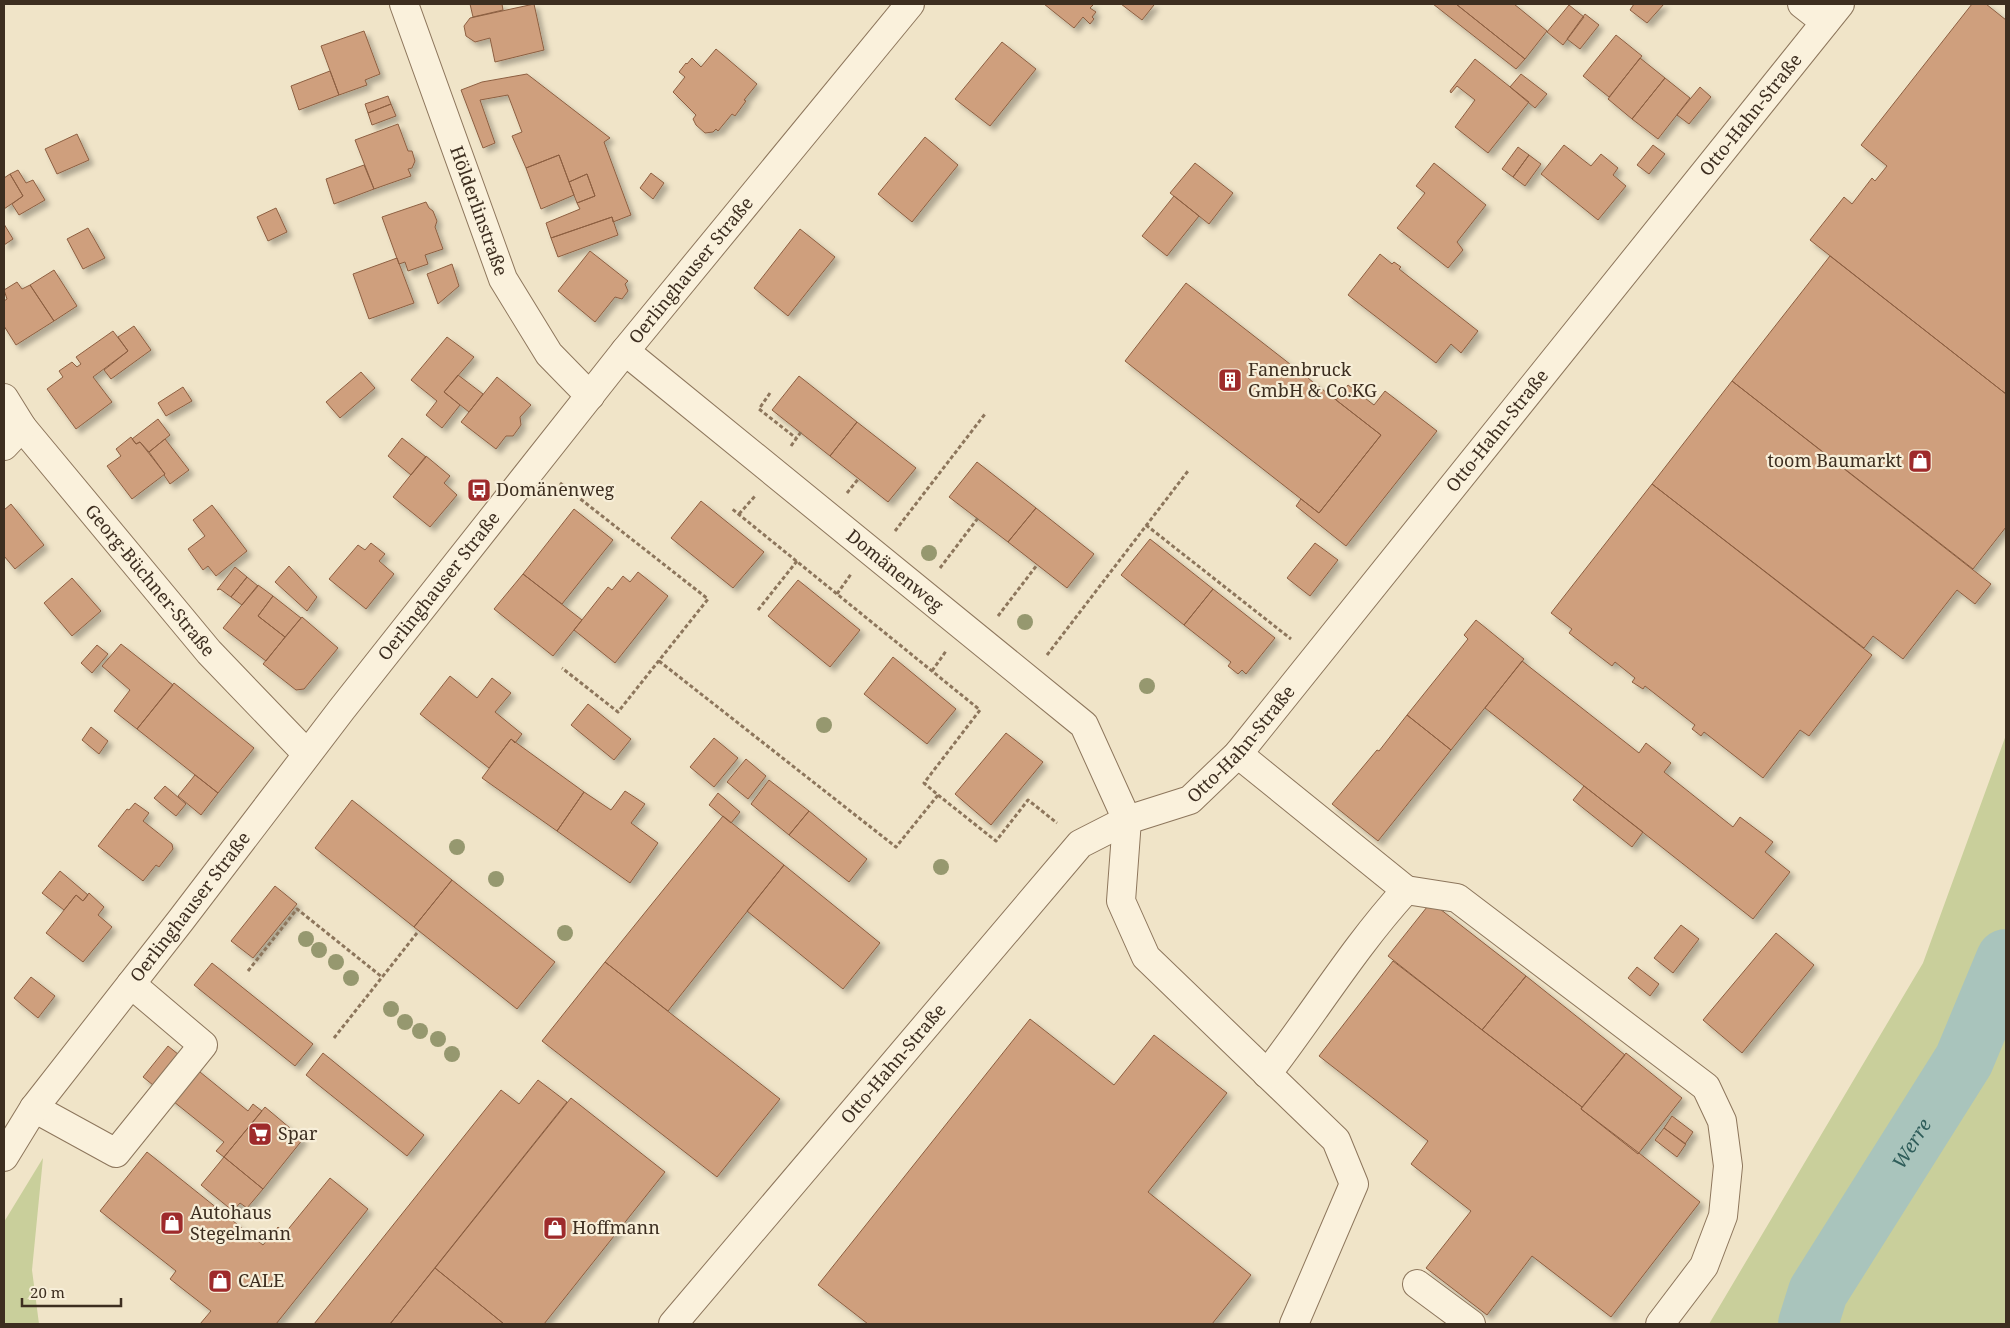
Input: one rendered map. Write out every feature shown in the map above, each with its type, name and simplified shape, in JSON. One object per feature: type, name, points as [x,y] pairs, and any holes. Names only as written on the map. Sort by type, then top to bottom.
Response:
[{"type":"street","name":"Hölderlinstraße","points":[[404,4],[503,279],[549,354],[590,396]]},
{"type":"street","name":"Oerlinghauser Straße","points":[[4,1157],[34,1108],[307,754],[625,351],[910,4]]},
{"type":"street","points":[[1802,4],[1832,13]]},
{"type":"street","name":"Otto-Hahn-Straße","points":[[672,1324],[1080,844],[1127,820],[1190,800],[1238,754],[1832,13]]},
{"type":"street","name":"Domänenweg","points":[[625,351],[1084,725],[1127,820]]},
{"type":"street","name":"Georg-Büchner-Straße","points":[[4,398],[13,437],[209,652],[307,754]]},
{"type":"street","points":[[1238,754],[1406,890],[1457,898],[1706,1087],[1722,1121],[1728,1166],[1723,1216],[1704,1266],[1660,1324]]},
{"type":"street","points":[[1127,820],[1121,901],[1146,957],[1336,1140],[1354,1184],[1294,1324]]},
{"type":"street","points":[[1267,1074],[1368,934],[1406,890]]},
{"type":"street","points":[[34,1108],[116,1153],[203,1045],[131,984]]},
{"type":"street","name":"Oerlinghauser Straße","points":[[4,1134],[34,1108]]},
{"type":"street","points":[[1416,1284],[1471,1324]]},
{"type":"path","points":[[770,394],[758,409],[796,438]]},
{"type":"path","points":[[877,556],[985,414]]},
{"type":"path","points":[[1028,679],[1188,471]]},
{"type":"path","points":[[560,484],[708,599],[618,712],[562,668]]},
{"type":"path","points":[[731,508],[980,710],[924,783],[996,841],[1028,800],[1063,827]]},
{"type":"path","points":[[922,592],[978,518]]},
{"type":"path","points":[[1146,525],[1316,658]]},
{"type":"path","points":[[758,610],[797,561]]},
{"type":"path","points":[[980,640],[1037,565]]},
{"type":"path","points":[[659,661],[896,847],[938,795]]},
{"type":"path","points":[[248,971],[296,909],[382,976]]},
{"type":"path","points":[[334,1038],[417,933]]},
{"type":"green space","points":[[2006,735],[2006,1324],[1709,1324],[1923,963]]},
{"type":"green space","points":[[43,1158],[32,1270],[39,1324],[4,1324],[4,1222]]},
{"type":"building","points":[[470,4],[502,4],[503,10],[473,17]]},
{"type":"building","points":[[534,4],[544,50],[495,62],[490,38],[475,42],[466,36],[464,26],[470,18]]},
{"type":"building","points":[[1044,4],[1094,4],[1090,8],[1096,12],[1090,24],[1083,17],[1074,28]]},
{"type":"building","points":[[1121,4],[1153,4],[1154,5],[1142,20]]},
{"type":"building","points":[[1433,4],[1456,4],[1525,59],[1516,69]]},
{"type":"building","points":[[1456,4],[1514,4],[1547,31],[1525,59]]},
{"type":"building","points":[[1634,4],[1664,4],[1647,23],[1630,10]]},
{"type":"building","points":[[1972,4],[1986,4],[2006,20],[2006,394],[1810,240],[1844,197],[1852,204],[1872,178],[1875,181],[1887,166],[1861,145]]},
{"type":"building","points":[[1569,5],[1584,17],[1563,45],[1547,32]]},
{"type":"building","points":[[1585,14],[1599,25],[1580,49],[1567,39]]},
{"type":"building","points":[[364,31],[380,74],[365,80],[367,85],[339,95],[321,46]]},
{"type":"building","points":[[1616,35],[1642,56],[1609,97],[1583,76]]},
{"type":"building","points":[[1002,42],[1036,69],[990,126],[955,99]]},
{"type":"building","points":[[716,49],[757,84],[744,100],[746,101],[735,116],[732,114],[718,131],[716,129],[713,132],[705,133],[696,125],[693,119],[696,115],[673,92],[685,77],[679,72],[686,63],[692,58],[701,67]]},
{"type":"building","points":[[1640,58],[1665,78],[1632,119],[1608,99]]},
{"type":"building","points":[[1475,59],[1529,102],[1488,153],[1455,127],[1475,100],[1457,86],[1451,93],[1450,91]]},
{"type":"building","points":[[330,71],[339,95],[299,110],[291,86]]},
{"type":"building","points":[[527,74],[610,138],[604,142],[631,215],[613,222],[612,217],[551,238],[546,223],[580,209],[577,203],[595,196],[587,174],[569,182],[559,155],[526,168],[512,136],[522,132],[508,95],[480,100],[495,143],[483,148],[461,90],[482,82]]},
{"type":"building","points":[[1521,74],[1547,94],[1535,108],[1510,87]]},
{"type":"building","points":[[1665,78],[1690,98],[1658,139],[1632,119]]},
{"type":"building","points":[[1700,87],[1711,97],[1689,124],[1677,115]]},
{"type":"building","points":[[388,96],[391,104],[368,113],[365,104]]},
{"type":"building","points":[[391,104],[396,116],[372,125],[368,113]]},
{"type":"building","points":[[398,124],[408,151],[412,151],[415,161],[412,168],[408,169],[411,176],[374,189],[355,140]]},
{"type":"building","points":[[77,134],[89,160],[57,174],[45,149]]},
{"type":"building","points":[[925,137],[958,165],[912,222],[878,194]]},
{"type":"building","points":[[1564,145],[1591,166],[1601,154],[1618,168],[1613,175],[1626,186],[1598,220],[1541,174]]},
{"type":"building","points":[[1653,145],[1665,154],[1649,174],[1637,165]]},
{"type":"building","points":[[1518,147],[1529,155],[1513,177],[1502,169]]},
{"type":"building","points":[[559,155],[574,195],[541,209],[526,168]]},
{"type":"building","points":[[1529,155],[1541,164],[1525,186],[1513,177]]},
{"type":"building","points":[[1195,163],[1233,193],[1209,224],[1170,193]]},
{"type":"building","points":[[1434,163],[1486,205],[1457,242],[1463,250],[1448,268],[1397,228],[1425,193],[1416,186]]},
{"type":"building","points":[[364,165],[374,189],[334,204],[326,179]]},
{"type":"building","points":[[18,170],[26,183],[33,180],[45,200],[19,215],[12,204],[23,196],[10,174]]},
{"type":"building","points":[[651,173],[664,183],[653,199],[640,188]]},
{"type":"building","points":[[10,174],[23,196],[4,209],[4,178]]},
{"type":"building","points":[[587,174],[595,196],[577,203],[569,182]]},
{"type":"building","points":[[1174,196],[1199,216],[1167,256],[1142,236]]},
{"type":"building","points":[[426,202],[433,211],[437,221],[435,227],[443,249],[425,255],[428,264],[408,271],[405,262],[399,264],[382,217]]},
{"type":"building","points":[[276,208],[287,232],[268,241],[257,217]]},
{"type":"building","points":[[612,217],[618,235],[558,257],[551,238]]},
{"type":"building","points":[[4,224],[13,239],[4,245]]},
{"type":"building","points":[[88,228],[105,258],[83,269],[67,239]]},
{"type":"building","points":[[800,229],[835,257],[788,316],[754,288]]},
{"type":"building","points":[[590,251],[628,281],[625,284],[628,291],[622,299],[615,297],[595,322],[558,291]]},
{"type":"building","points":[[1380,254],[1392,264],[1394,262],[1401,267],[1399,269],[1478,331],[1461,353],[1451,344],[1436,363],[1348,295]]},
{"type":"building","name":"toom Baumarkt","points":[[1830,256],[2006,394],[2006,527],[1973,569],[1732,381]]},
{"type":"building","points":[[397,258],[414,303],[369,319],[353,274]]},
{"type":"building","points":[[452,264],[459,286],[438,304],[427,274]]},
{"type":"building","points":[[54,270],[77,306],[54,321],[30,285]]},
{"type":"building","points":[[17,282],[22,289],[30,285],[54,321],[16,345],[4,326],[4,301],[7,299],[4,290]]},
{"type":"building","name":"Fanenbruck GmbH & Co.KG","points":[[1186,283],[1381,435],[1319,513],[1125,361]]},
{"type":"building","points":[[134,326],[151,350],[111,379],[104,370],[128,351],[118,337]]},
{"type":"building","points":[[113,331],[128,351],[93,377],[112,402],[76,429],[47,389],[63,377],[59,371],[72,362],[77,367],[81,364],[76,357]]},
{"type":"building","points":[[447,337],[474,357],[444,392],[460,405],[442,428],[426,415],[437,401],[411,380]]},
{"type":"building","points":[[361,372],[375,388],[340,418],[326,402]]},
{"type":"building","points":[[458,375],[483,394],[469,412],[444,392]]},
{"type":"building","points":[[799,376],[857,422],[830,456],[772,410]]},
{"type":"building","points":[[497,377],[531,405],[520,417],[521,425],[513,436],[506,436],[496,449],[461,422]]},
{"type":"building","points":[[1732,381],[1991,584],[1975,604],[1957,590],[1903,659],[1873,636],[1864,648],[1652,484]]},
{"type":"building","points":[[1348,385],[1374,405],[1385,391],[1437,431],[1346,546],[1296,506],[1301,499],[1319,513],[1381,435],[1336,400]]},
{"type":"building","points":[[183,387],[192,401],[166,416],[158,403]]},
{"type":"building","points":[[158,419],[170,435],[149,452],[140,442],[136,444],[132,439]]},
{"type":"building","points":[[857,422],[916,468],[888,502],[830,456]]},
{"type":"building","points":[[131,437],[136,444],[140,442],[165,474],[132,499],[107,466],[121,456],[116,449]]},
{"type":"building","points":[[402,438],[426,457],[411,475],[388,456]]},
{"type":"building","points":[[165,439],[189,470],[170,484],[149,452]]},
{"type":"building","points":[[426,456],[450,476],[444,483],[457,495],[430,527],[393,497]]},
{"type":"building","points":[[977,462],[1036,508],[1008,542],[949,497]]},
{"type":"building","points":[[1652,484],[1872,655],[1809,736],[1800,730],[1763,778],[1704,732],[1701,736],[1692,729],[1695,725],[1645,686],[1643,689],[1632,682],[1635,678],[1615,662],[1612,666],[1569,633],[1572,629],[1551,613]]},
{"type":"building","points":[[701,501],[764,552],[733,588],[671,538]]},
{"type":"building","points":[[11,504],[44,545],[15,569],[4,556],[4,510]]},
{"type":"building","points":[[212,505],[247,551],[216,576],[208,566],[203,570],[188,549],[205,536],[193,520]]},
{"type":"building","points":[[1036,508],[1094,554],[1067,588],[1008,542]]},
{"type":"building","points":[[574,509],[613,540],[562,604],[523,574]]},
{"type":"building","points":[[1150,539],[1213,589],[1184,625],[1121,575]]},
{"type":"building","points":[[371,543],[385,554],[379,561],[394,574],[366,609],[329,579],[358,545],[365,550]]},
{"type":"building","points":[[1315,543],[1338,560],[1310,596],[1287,578]]},
{"type":"building","points":[[289,566],[317,597],[307,611],[275,582]]},
{"type":"building","points":[[235,567],[247,577],[231,597],[220,589],[217,590]]},
{"type":"building","points":[[638,572],[668,596],[615,663],[574,630],[608,587],[612,590],[623,576],[630,582]]},
{"type":"building","points":[[523,574],[582,620],[553,656],[494,609]]},
{"type":"building","points":[[247,577],[258,586],[242,605],[231,597]]},
{"type":"building","points":[[72,578],[101,611],[72,636],[44,603]]},
{"type":"building","points":[[798,580],[860,630],[830,667],[768,616]]},
{"type":"building","points":[[258,585],[273,596],[258,616],[285,637],[266,661],[223,628]]},
{"type":"building","points":[[1213,589],[1275,638],[1246,674],[1242,670],[1238,674],[1228,666],[1231,662],[1184,625]]},
{"type":"building","points":[[273,596],[301,618],[285,637],[258,616]]},
{"type":"building","points":[[302,617],[338,648],[304,689],[296,690],[263,664]]},
{"type":"building","points":[[1476,620],[1524,659],[1451,750],[1407,715],[1468,639],[1464,635]]},
{"type":"building","points":[[121,644],[173,685],[137,729],[114,711],[130,690],[102,666]]},
{"type":"building","points":[[97,645],[108,654],[92,673],[81,663]]},
{"type":"building","points":[[893,657],[956,709],[927,744],[864,694]]},
{"type":"building","points":[[1522,661],[1639,753],[1646,743],[1671,763],[1664,772],[1733,827],[1740,817],[1773,842],[1765,852],[1790,872],[1753,919],[1485,708]]},
{"type":"building","points":[[450,676],[477,698],[492,678],[511,693],[495,712],[522,734],[515,743],[511,739],[489,768],[420,714]]},
{"type":"building","points":[[174,683],[254,748],[218,793],[137,729]]},
{"type":"building","points":[[588,704],[631,739],[614,760],[571,725]]},
{"type":"building","points":[[1407,715],[1451,750],[1378,841],[1332,804],[1377,750],[1379,751]]},
{"type":"building","points":[[91,727],[108,741],[99,754],[82,740]]},
{"type":"building","points":[[1006,733],[1043,762],[991,825],[955,794]]},
{"type":"building","points":[[714,738],[738,758],[714,787],[690,767]]},
{"type":"building","points":[[511,739],[584,792],[557,831],[482,778]]},
{"type":"building","points":[[746,759],[766,776],[748,799],[727,782]]},
{"type":"building","points":[[195,775],[218,793],[201,815],[178,796]]},
{"type":"building","points":[[769,780],[809,811],[789,835],[751,804]]},
{"type":"building","points":[[165,786],[186,804],[176,816],[154,798]]},
{"type":"building","points":[[1584,786],[1643,832],[1632,847],[1573,800]]},
{"type":"building","points":[[625,791],[645,804],[631,823],[658,843],[630,883],[557,831],[584,792],[611,810]]},
{"type":"building","points":[[718,793],[740,812],[731,823],[709,805]]},
{"type":"building","points":[[352,800],[452,880],[414,927],[315,848]]},
{"type":"building","points":[[135,803],[149,813],[143,821],[172,844],[173,849],[159,867],[156,865],[143,881],[98,846],[127,809],[129,810]]},
{"type":"building","points":[[809,811],[867,859],[849,882],[789,835]]},
{"type":"building","points":[[723,816],[784,865],[668,1011],[605,962]]},
{"type":"building","points":[[784,865],[880,943],[843,989],[747,911]]},
{"type":"building","points":[[60,871],[88,895],[83,901],[76,895],[64,910],[42,893]]},
{"type":"building","points":[[452,880],[555,962],[517,1009],[414,927]]},
{"type":"building","points":[[275,886],[297,904],[253,958],[231,941]]},
{"type":"building","points":[[89,893],[104,907],[98,915],[112,927],[83,962],[46,933],[76,895],[83,901]]},
{"type":"building","points":[[1431,902],[1526,976],[1482,1030],[1388,956]]},
{"type":"building","points":[[1681,925],[1699,939],[1673,973],[1654,958]]},
{"type":"building","points":[[1776,933],[1814,965],[1742,1053],[1703,1020]]},
{"type":"building","points":[[1393,961],[1582,1107],[1581,1109],[1700,1202],[1611,1317],[1532,1256],[1487,1315],[1426,1268],[1471,1211],[1411,1164],[1428,1141],[1319,1056]]},
{"type":"building","points":[[605,962],[780,1099],[717,1177],[542,1041]]},
{"type":"building","points":[[212,963],[313,1044],[295,1066],[194,985]]},
{"type":"building","points":[[1637,967],[1659,984],[1650,996],[1628,978]]},
{"type":"building","points":[[1526,976],[1625,1055],[1582,1107],[1482,1030]]},
{"type":"building","points":[[31,977],[55,996],[38,1018],[14,998]]},
{"type":"building","points":[[1030,1019],[1114,1085],[1154,1035],[1227,1093],[1148,1192],[1251,1275],[1212,1324],[868,1324],[818,1285]]},
{"type":"building","points":[[168,1046],[248,1111],[253,1104],[262,1111],[224,1157],[216,1151],[224,1142],[143,1077]]},
{"type":"building","points":[[323,1053],[424,1135],[407,1156],[306,1075]]},
{"type":"building","points":[[1626,1053],[1682,1098],[1638,1154],[1581,1109]]},
{"type":"building","points":[[538,1080],[567,1102],[390,1324],[314,1324],[501,1090],[519,1104]]},
{"type":"building","points":[[571,1098],[665,1172],[544,1324],[504,1324],[435,1268]]},
{"type":"building","points":[[265,1107],[303,1139],[263,1189],[224,1157]]},
{"type":"building","points":[[1672,1116],[1693,1132],[1685,1144],[1664,1128]]},
{"type":"building","points":[[1664,1128],[1686,1144],[1677,1157],[1655,1140]]},
{"type":"building","points":[[147,1152],[263,1245],[278,1227],[285,1233],[330,1178],[368,1209],[276,1324],[200,1324],[211,1311],[170,1279],[176,1271],[100,1211]]},
{"type":"building","points":[[224,1157],[263,1189],[247,1208],[240,1203],[233,1211],[201,1185]]},
{"type":"building","points":[[435,1268],[504,1324],[390,1324]]},
{"type":"waterway","name":"Werre","points":[[1808,1324],[1818,1292],[1964,1060],[2006,959]]},
{"type":"place","name":"Fanenbruck GmbH & Co.KG","points":[[1230,380]]},
{"type":"place","name":"toom Baumarkt","points":[[1920,461]]},
{"type":"place","name":"Domänenweg","points":[[479,490]]},
{"type":"place","name":"Spar","points":[[260,1134]]},
{"type":"place","name":"Autohaus Stegelmann","points":[[172,1223]]},
{"type":"place","name":"Hoffmann","points":[[555,1228]]},
{"type":"place","name":"CALE","points":[[220,1281]]}]
